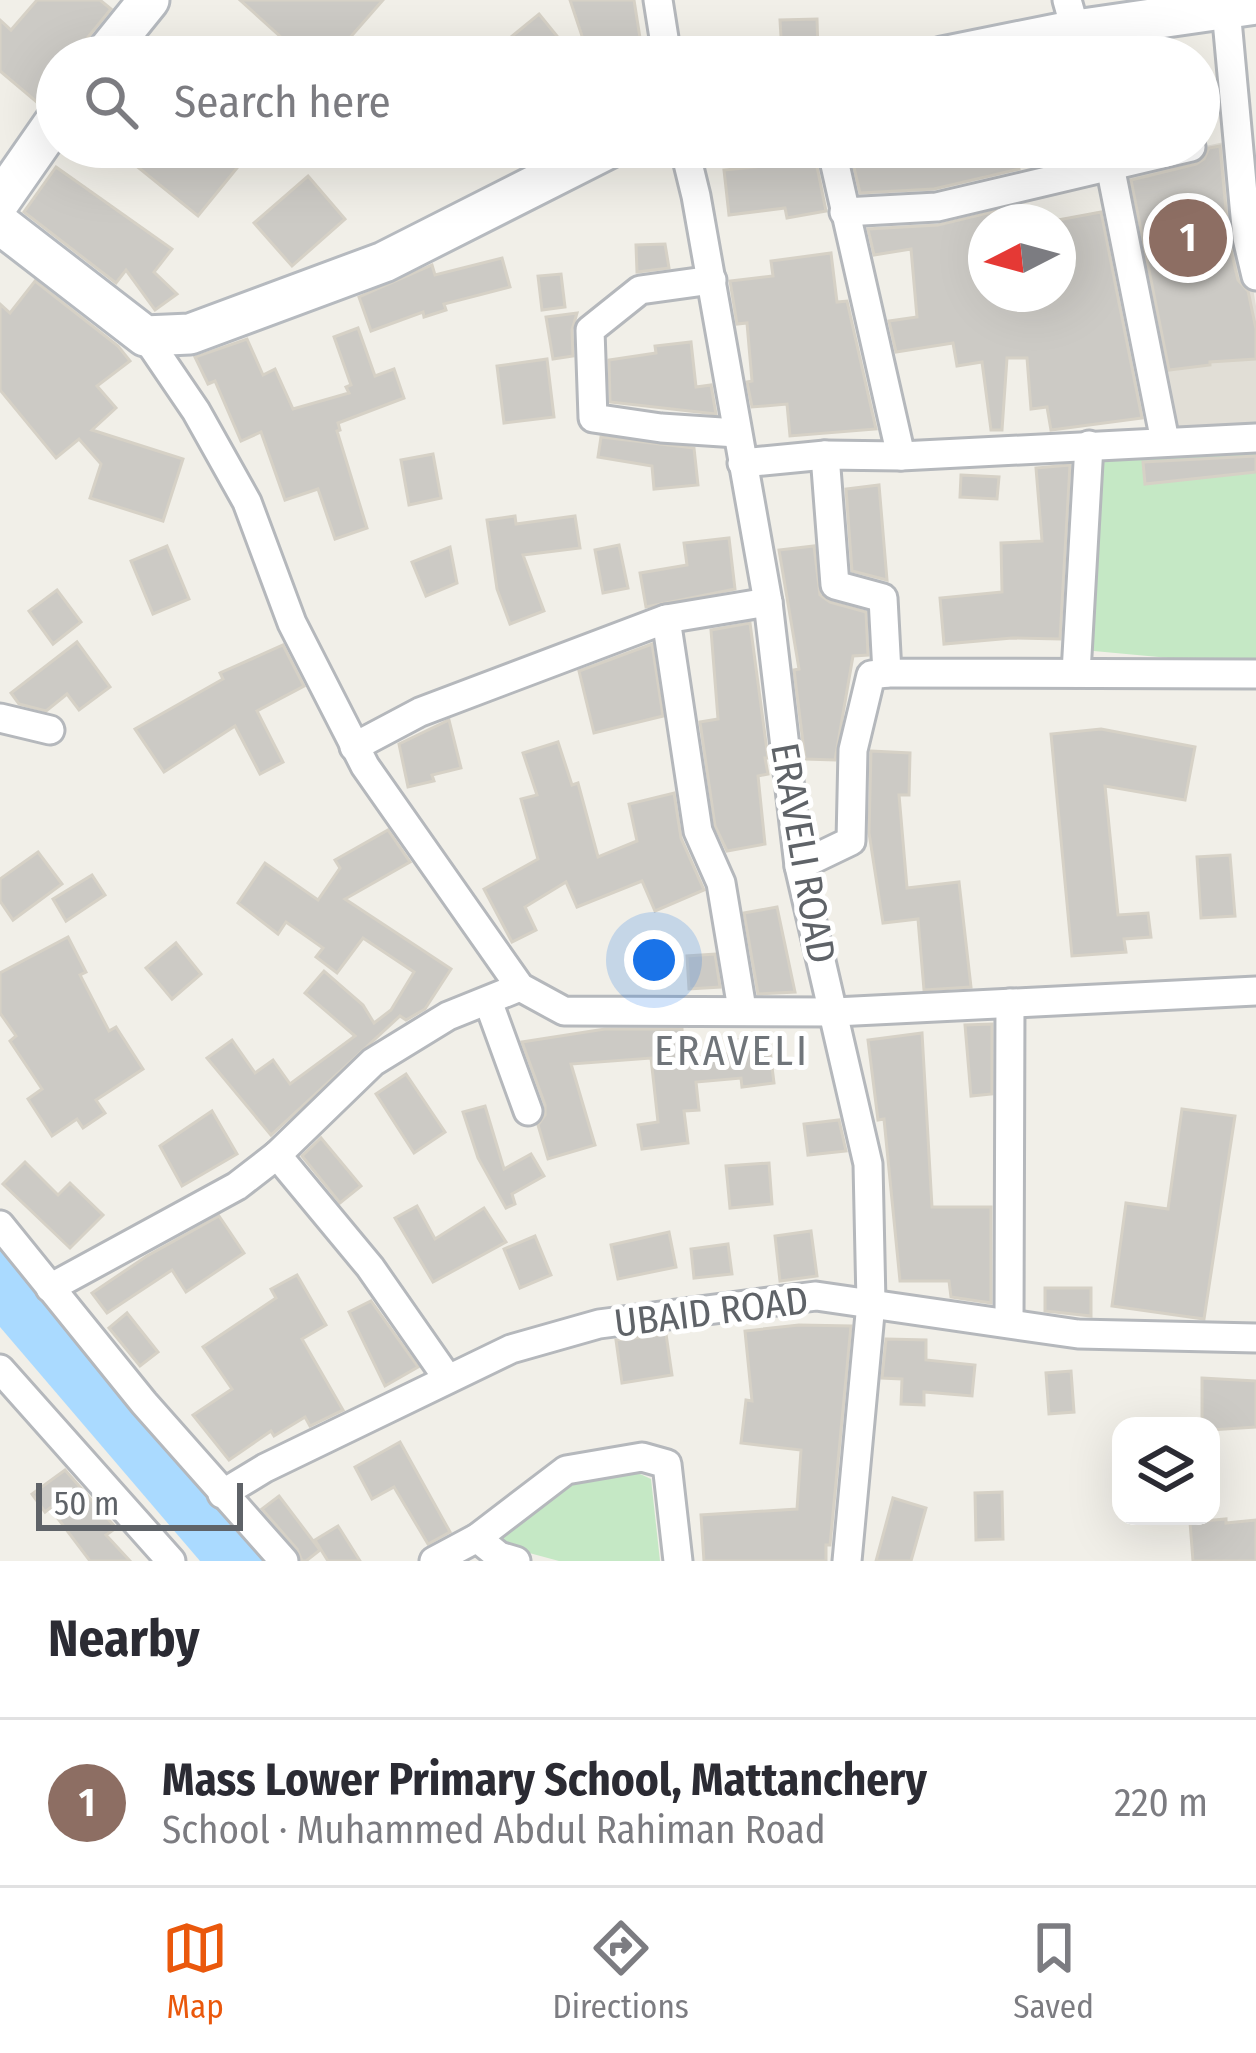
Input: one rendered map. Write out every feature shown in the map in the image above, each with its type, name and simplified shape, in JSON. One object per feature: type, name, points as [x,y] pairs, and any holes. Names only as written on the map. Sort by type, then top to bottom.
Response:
[{"type":"street","points":[[121,36],[149,0]]},
{"type":"street","points":[[658,0],[664,36]]},
{"type":"street","points":[[1042,36],[1243,4],[1240,137],[1256,276]]},
{"type":"street","points":[[1220,141],[1240,137]]},
{"type":"street","points":[[0,201],[36,149]]},
{"type":"street","points":[[145,335],[190,334],[384,262],[569,168]]},
{"type":"street","name":"ERAVELI ROAD","points":[[688,168],[768,602],[799,866],[868,1165],[871,1303],[847,1561]]},
{"type":"street","points":[[835,168],[901,456]]},
{"type":"street","points":[[844,212],[937,206],[1067,168]]},
{"type":"street","points":[[1110,168],[1165,441]]},
{"type":"street","points":[[0,224],[145,335],[196,411],[247,502],[292,623],[354,747],[520,987],[565,1011],[835,1012],[1256,991]]},
{"type":"street","points":[[712,280],[640,290],[590,330],[592,418],[737,433]]},
{"type":"street","points":[[742,463],[825,455],[901,456],[1256,438]]},
{"type":"street","points":[[1076,673],[1089,445]]},
{"type":"street","points":[[825,455],[836,585],[883,598],[887,673]]},
{"type":"street","points":[[354,747],[420,712],[666,619],[768,602]]},
{"type":"street","points":[[666,619],[698,831],[721,883],[742,1009]]},
{"type":"street","points":[[799,866],[851,841],[853,750],[871,675],[1256,674]]},
{"type":"street","points":[[0,718],[50,730]]},
{"type":"street","points":[[50,1288],[237,1186],[277,1155],[373,1062],[448,1016],[520,987]]},
{"type":"street","points":[[488,1001],[528,1111]]},
{"type":"street","points":[[1009,1323],[1010,1003]]},
{"type":"street","points":[[277,1155],[370,1267],[448,1379]]},
{"type":"street","points":[[0,1225],[222,1494],[284,1561]]},
{"type":"street","name":"UBAID ROAD","points":[[222,1494],[265,1468],[512,1349],[599,1324],[816,1296],[1078,1334],[1256,1338]]},
{"type":"street","points":[[0,1369],[171,1561]]},
{"type":"street","points":[[434,1561],[477,1538],[566,1470],[642,1457],[667,1464],[678,1561]]},
{"type":"street","points":[[477,1538],[499,1556],[516,1561]]},
{"type":"shaded area","points":[[1229,141],[1256,306],[1256,428],[1173,435],[1121,168],[1220,168],[1220,143]]},
{"type":"green space","points":[[1256,448],[1256,666],[1083,650],[1098,452]]},
{"type":"green space","points":[[638,1473],[651,1479],[660,1561],[559,1561],[503,1546],[502,1532],[562,1486]]},
{"type":"water","points":[[0,1248],[264,1561],[200,1561],[0,1327]]},
{"type":"building","points":[[37,0],[100,0],[111,9],[89,36],[36,36],[36,101],[0,71],[0,20],[11,30]]},
{"type":"building","points":[[240,0],[383,0],[351,36],[280,36]]},
{"type":"building","points":[[570,0],[634,0],[640,36],[582,36]]},
{"type":"building","points":[[539,14],[557,36],[512,36]]},
{"type":"building","points":[[817,19],[818,36],[781,36],[780,20]]},
{"type":"building","points":[[1220,146],[1229,242],[1238,280],[1248,291],[1256,359],[1169,370],[1131,180],[1180,168],[1220,168]]},
{"type":"building","points":[[57,168],[172,249],[154,272],[177,294],[155,310],[126,270],[116,283],[24,212]]},
{"type":"building","points":[[139,168],[237,168],[198,216]]},
{"type":"building","points":[[817,168],[826,211],[787,218],[785,208],[729,215],[724,170]]},
{"type":"building","points":[[854,168],[1019,169],[934,189],[860,193]]},
{"type":"building","points":[[308,176],[345,219],[292,266],[254,223]]},
{"type":"building","points":[[1101,212],[1142,418],[1051,430],[1047,407],[1031,409],[1027,358],[1007,358],[1002,430],[991,430],[982,362],[957,366],[953,343],[896,352],[889,321],[917,317],[911,249],[874,255],[868,229],[938,225],[968,218],[968,312],[1076,312],[1076,217]]},
{"type":"building","points":[[665,244],[669,268],[637,272],[636,245]]},
{"type":"building","points":[[831,253],[837,302],[847,301],[876,429],[790,436],[787,404],[752,407],[747,323],[737,324],[730,281],[773,276],[771,261]]},
{"type":"building","points":[[502,258],[510,287],[444,304],[446,310],[424,317],[423,312],[371,331],[359,297],[432,265],[435,275]]},
{"type":"building","points":[[561,274],[565,307],[542,310],[538,276]]},
{"type":"building","points":[[35,281],[118,346],[130,361],[97,386],[116,408],[92,430],[183,459],[163,521],[90,498],[101,464],[79,439],[56,458],[0,390],[0,304],[10,313]]},
{"type":"building","points":[[577,313],[573,356],[553,359],[546,317]]},
{"type":"building","points":[[358,328],[375,376],[394,369],[404,398],[338,423],[367,528],[335,539],[318,489],[285,500],[261,432],[241,441],[215,381],[208,384],[195,357],[247,339],[263,375],[275,369],[293,409],[349,393],[346,387],[351,385],[334,337]]},
{"type":"building","points":[[691,342],[696,387],[711,385],[716,414],[610,402],[609,360],[656,353],[655,346]]},
{"type":"building","points":[[547,359],[554,417],[504,423],[497,366]]},
{"type":"building","points":[[601,437],[694,448],[698,485],[654,489],[652,466],[598,457]]},
{"type":"building","points":[[433,454],[441,498],[409,505],[401,460]]},
{"type":"building","points":[[1256,456],[1256,472],[1145,484],[1143,462]]},
{"type":"building","points":[[1070,465],[1060,639],[944,644],[940,598],[1002,592],[1001,543],[1042,541],[1036,468]]},
{"type":"building","points":[[961,475],[999,477],[997,499],[960,497]]},
{"type":"building","points":[[879,485],[887,580],[852,571],[846,489]]},
{"type":"building","points":[[515,516],[516,524],[575,516],[580,548],[523,555],[544,611],[510,624],[497,589],[487,520]]},
{"type":"building","points":[[729,538],[735,589],[646,607],[640,573],[687,565],[684,543]]},
{"type":"building","points":[[619,545],[628,588],[603,593],[595,550]]},
{"type":"building","points":[[167,546],[189,599],[153,614],[131,561]]},
{"type":"building","points":[[814,546],[820,595],[866,612],[868,655],[853,656],[835,760],[805,759],[794,670],[799,669],[779,550]]},
{"type":"building","points":[[450,547],[457,583],[426,596],[412,562]]},
{"type":"building","points":[[57,590],[81,622],[53,644],[29,611]]},
{"type":"building","points":[[750,623],[768,758],[768,774],[758,776],[765,844],[727,851],[715,826],[700,722],[718,719],[711,630]]},
{"type":"building","points":[[77,642],[110,687],[79,710],[67,694],[46,711],[19,704],[11,693]]},
{"type":"building","points":[[652,644],[663,716],[594,733],[579,671]]},
{"type":"building","points":[[283,645],[304,686],[257,711],[283,762],[260,774],[235,726],[164,772],[135,729],[223,679],[220,673]]},
{"type":"building","points":[[449,720],[461,768],[408,787],[399,744]]},
{"type":"building","points":[[1101,729],[1195,747],[1185,800],[1105,786],[1118,915],[1148,913],[1151,937],[1124,939],[1126,952],[1072,956],[1051,734]]},
{"type":"building","points":[[558,742],[572,785],[578,783],[598,857],[637,841],[629,804],[674,793],[681,838],[704,890],[655,911],[642,881],[577,907],[566,882],[525,907],[536,930],[512,942],[484,889],[538,859],[521,799],[537,795],[523,753]]},
{"type":"building","points":[[871,751],[910,753],[909,795],[899,795],[907,888],[959,882],[971,987],[924,990],[918,919],[883,923],[869,833]]},
{"type":"building","points":[[388,830],[410,862],[345,899],[451,969],[425,1009],[406,1020],[400,1016],[271,1135],[207,1058],[232,1040],[255,1073],[273,1060],[290,1084],[355,1036],[305,993],[324,971],[363,1005],[374,1023],[391,1010],[414,972],[363,938],[337,973],[316,957],[323,948],[286,922],[278,934],[238,903],[265,863],[318,900],[340,868],[335,860]]},
{"type":"building","points":[[38,852],[62,884],[13,920],[0,901],[0,879]]},
{"type":"building","points":[[1230,855],[1235,916],[1201,918],[1197,857]]},
{"type":"building","points":[[92,875],[105,895],[66,921],[53,899]]},
{"type":"building","points":[[777,907],[795,992],[758,994],[744,913]]},
{"type":"building","points":[[68,937],[86,972],[80,975],[109,1031],[116,1027],[143,1069],[96,1100],[105,1113],[83,1128],[77,1119],[52,1136],[28,1099],[42,1089],[10,1041],[16,1036],[0,1013],[0,973]]},
{"type":"building","points":[[176,943],[201,974],[172,999],[146,968]]},
{"type":"building","points":[[715,954],[720,987],[689,989],[687,956]]},
{"type":"building","points":[[992,1024],[992,1094],[971,1096],[965,1025]]},
{"type":"building","points":[[605,1029],[682,1029],[684,1058],[737,1053],[736,1040],[768,1035],[774,1083],[742,1087],[741,1078],[696,1082],[699,1110],[684,1111],[688,1143],[642,1149],[638,1125],[658,1122],[651,1058],[571,1064],[595,1145],[548,1159],[538,1125],[545,1105],[522,1042]]},
{"type":"building","points":[[922,1033],[932,1207],[991,1207],[991,1303],[951,1297],[949,1281],[900,1281],[884,1119],[878,1120],[868,1040]]},
{"type":"building","points":[[406,1074],[445,1132],[414,1153],[376,1094]]},
{"type":"building","points":[[485,1106],[504,1169],[531,1154],[544,1176],[512,1194],[515,1204],[506,1208],[478,1158],[463,1112]]},
{"type":"building","points":[[1182,1109],[1235,1116],[1204,1319],[1112,1306],[1126,1203],[1168,1209]]},
{"type":"building","points":[[212,1111],[237,1154],[182,1186],[160,1146]]},
{"type":"building","points":[[839,1120],[846,1151],[808,1155],[804,1124]]},
{"type":"building","points":[[321,1138],[361,1186],[340,1203],[302,1156]]},
{"type":"building","points":[[25,1162],[58,1195],[70,1183],[103,1215],[70,1248],[3,1184]]},
{"type":"building","points":[[769,1163],[772,1204],[730,1208],[726,1166]]},
{"type":"building","points":[[417,1206],[435,1239],[484,1208],[506,1242],[433,1282],[395,1218]]},
{"type":"building","points":[[219,1216],[244,1253],[186,1292],[172,1270],[107,1313],[92,1293],[147,1256]]},
{"type":"building","points":[[811,1231],[817,1276],[780,1281],[775,1236]]},
{"type":"building","points":[[669,1232],[676,1267],[618,1279],[611,1245]]},
{"type":"building","points":[[535,1236],[551,1275],[520,1288],[504,1249]]},
{"type":"building","points":[[728,1244],[732,1274],[694,1278],[691,1249]]},
{"type":"building","points":[[297,1275],[326,1325],[302,1339],[343,1410],[310,1426],[305,1417],[274,1436],[271,1431],[229,1460],[193,1415],[232,1389],[203,1347],[276,1298],[271,1289]]},
{"type":"building","points":[[1045,1288],[1091,1288],[1091,1316],[1045,1311]]},
{"type":"building","points":[[371,1301],[418,1367],[385,1386],[349,1312]]},
{"type":"building","points":[[127,1313],[158,1352],[140,1366],[109,1328]]},
{"type":"building","points":[[851,1326],[826,1561],[704,1561],[701,1515],[797,1509],[801,1450],[741,1443],[746,1400],[752,1401],[745,1331]]},
{"type":"building","points":[[666,1334],[672,1375],[622,1383],[616,1340]]},
{"type":"building","points":[[886,1339],[926,1340],[926,1360],[975,1365],[972,1396],[924,1392],[924,1405],[901,1404],[902,1379],[882,1378]]},
{"type":"building","points":[[1071,1371],[1074,1412],[1049,1414],[1046,1373]]},
{"type":"building","points":[[1202,1378],[1256,1381],[1256,1427],[1220,1429],[1220,1417],[1202,1417]]},
{"type":"building","points":[[400,1442],[450,1532],[428,1544],[394,1487],[372,1499],[355,1467]]},
{"type":"building","points":[[65,1470],[116,1528],[106,1535],[130,1561],[90,1561],[50,1508],[45,1512],[32,1494]]},
{"type":"building","points":[[1002,1492],[1003,1539],[976,1540],[975,1493]]},
{"type":"building","points":[[279,1496],[320,1550],[306,1561],[262,1509]]},
{"type":"building","points":[[893,1498],[926,1508],[911,1561],[876,1561]]},
{"type":"building","points":[[1220,1520],[1256,1520],[1256,1561],[1193,1561],[1190,1525],[1220,1525]]},
{"type":"building","points":[[338,1526],[360,1561],[328,1561],[315,1540]]},
{"type":"place","name":"Mass Lower Primary School, Mattanchery","points":[[1188,238]]},
{"type":"district","name":"ERAVELI","points":[[732,1050]]}]
